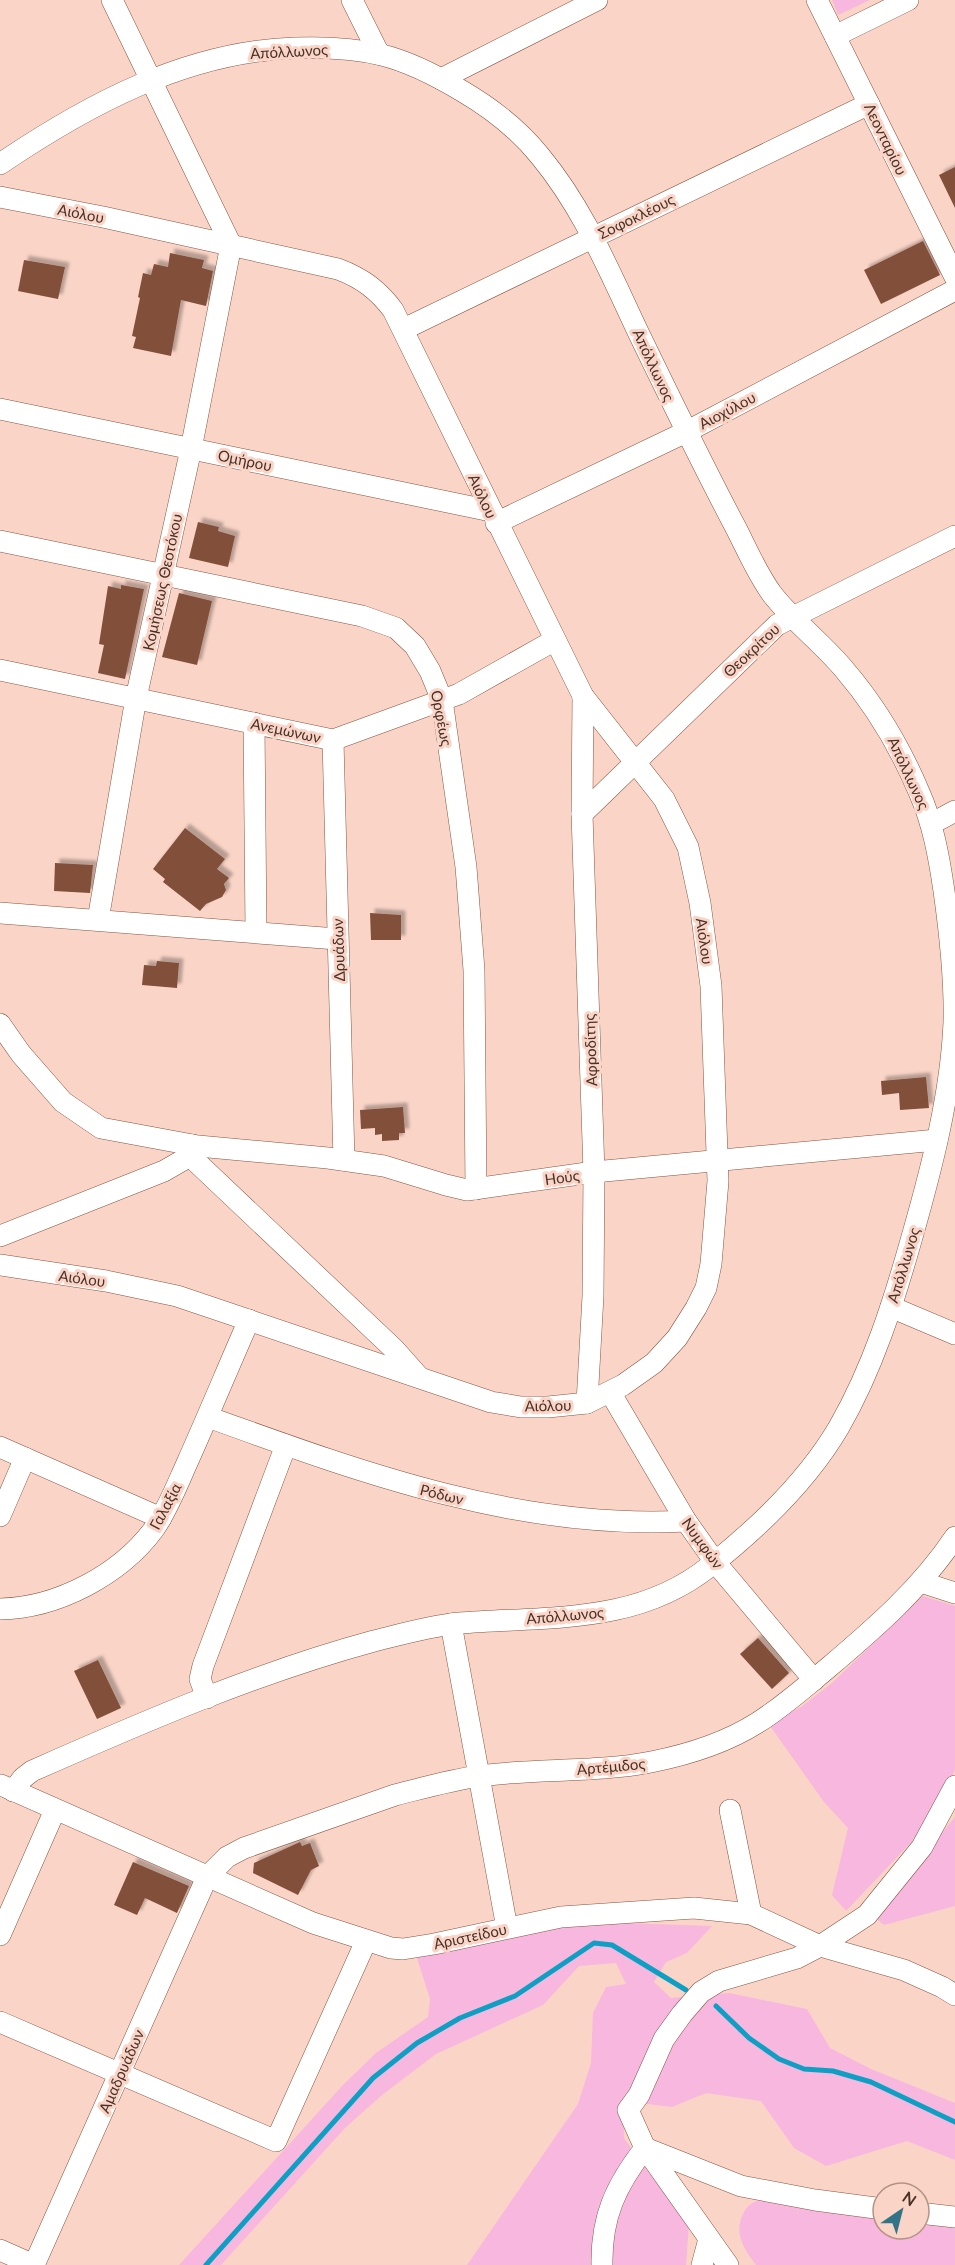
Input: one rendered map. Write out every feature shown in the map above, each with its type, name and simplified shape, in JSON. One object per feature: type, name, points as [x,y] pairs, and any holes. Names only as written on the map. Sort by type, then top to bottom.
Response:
[{"type":"street","points":[[112,0],[231,245]]},
{"type":"street","points":[[352,0],[379,54]]},
{"type":"street","name":"Λεονταρίου","points":[[817,0],[955,277]]},
{"type":"street","points":[[835,36],[908,0]]},
{"type":"street","points":[[441,79],[592,1]]},
{"type":"street","name":"Απόλλωνος","points":[[0,164],[61,125],[151,80],[216,59],[280,49],[325,47],[379,54],[441,79],[478,101],[524,138],[556,178],[593,236],[686,432],[764,581],[792,616],[840,664],[880,716],[893,737],[921,795],[931,824],[942,878],[950,940],[954,999],[954,1032],[937,1140],[926,1188],[891,1307],[864,1376],[837,1431],[797,1484],[715,1562],[684,1586],[636,1606],[606,1612],[451,1624],[424,1629],[352,1648],[249,1680],[32,1771],[6,1788]]},
{"type":"street","name":"Σοφοκλέους","points":[[404,329],[869,104]]},
{"type":"street","name":"Αιόλου","points":[[0,197],[103,217],[338,269],[364,280],[384,298],[404,329],[493,517],[583,696],[664,799],[688,847],[711,986],[718,1181],[714,1242],[707,1283],[701,1299],[682,1332],[662,1356],[637,1376],[587,1403],[548,1407],[508,1405],[466,1395],[249,1320],[147,1288],[0,1264]]},
{"type":"street","name":"Κομήσεως Θεοτόκου","points":[[98,920],[136,698],[191,449],[231,245]]},
{"type":"street","name":"Αιοχύλου","points":[[493,517],[686,432],[955,290]]},
{"type":"street","name":"Ομήρου","points":[[0,409],[493,517]]},
{"type":"street","name":"Θεοκρίτου","points":[[582,814],[777,625],[955,536]]},
{"type":"street","name":"Ορφέως","points":[[0,541],[362,616],[401,632],[415,646],[442,700],[466,867],[473,959],[476,1190]]},
{"type":"street","name":"Ανεμώνων","points":[[0,670],[333,740],[459,694],[555,640]]},
{"type":"street","name":"Αφροδίτης","points":[[583,696],[582,814],[594,1172],[593,1296],[587,1403]]},
{"type":"street","points":[[254,723],[256,931]]},
{"type":"street","name":"Δρυάδων","points":[[333,740],[344,1160]]},
{"type":"street","points":[[931,824],[955,811]]},
{"type":"street","points":[[0,913],[337,939]]},
{"type":"street","name":"Ηούς","points":[[0,1024],[21,1054],[63,1102],[101,1128],[191,1150],[344,1160],[384,1166],[446,1185],[476,1190],[594,1172],[937,1140]]},
{"type":"street","points":[[0,1236],[164,1171],[191,1150],[394,1350],[419,1378]]},
{"type":"street","points":[[891,1307],[955,1334]]},
{"type":"street","name":"Γαλαξία","points":[[0,1609],[38,1603],[91,1582],[120,1563],[152,1531],[161,1518],[208,1417],[249,1320]]},
{"type":"street","name":"Νυμφών","points":[[610,1392],[686,1521],[715,1562],[814,1680]]},
{"type":"street","name":"Ρόδων","points":[[208,1417],[286,1446],[416,1488],[501,1508],[612,1521],[686,1521]]},
{"type":"street","points":[[207,1698],[200,1679],[203,1666],[286,1446]]},
{"type":"street","points":[[0,1447],[161,1518]]},
{"type":"street","points":[[0,1516],[25,1458]]},
{"type":"street","name":"Αρτέμιδος","points":[[207,1877],[227,1857],[244,1848],[395,1795],[478,1776],[633,1765],[654,1761],[738,1733],[757,1723],[814,1680],[886,1617],[921,1582],[955,1537]]},
{"type":"street","points":[[921,1582],[955,1593]]},
{"type":"street","points":[[451,1624],[507,1928]]},
{"type":"street","points":[[728,2265],[645,2148],[628,2110],[639,2095],[664,2039],[700,1992],[719,1981],[797,1958],[820,1946],[867,1915],[922,1847],[955,1786]]},
{"type":"street","name":"Αριστείδου","points":[[6,1788],[313,1923],[391,1948],[403,1949],[434,1944],[561,1917],[694,1908],[751,1914],[820,1946],[904,1970],[955,1995]]},
{"type":"street","points":[[0,1935],[55,1810]]},
{"type":"street","points":[[730,1810],[751,1914]]},
{"type":"street","name":"Αμαδρυάδων","points":[[34,2265],[207,1877]]},
{"type":"street","points":[[0,2022],[276,2141],[366,1941]]},
{"type":"street","points":[[645,2148],[741,2186],[871,2207]]},
{"type":"street","points":[[602,2265],[604,2224],[615,2194],[628,2170],[645,2148]]},
{"type":"street","points":[[931,2214],[955,2217]]},
{"type":"street","points":[[702,2265],[709,2239]]},
{"type":"street","points":[[0,2250],[34,2265]]},
{"type":"shaded area","points":[[832,0],[870,0],[838,15]]},
{"type":"shaded area","points":[[923,1596],[955,1606],[955,1770],[919,1834],[846,1911],[832,1895],[848,1828],[824,1802],[768,1723],[801,1707],[832,1683]]},
{"type":"shaded area","points":[[955,1817],[955,1906],[884,1925],[873,1916]]},
{"type":"shaded area","points":[[565,1921],[712,1926],[687,1953],[666,1962],[654,1982],[671,1998],[729,1993],[807,2009],[830,2048],[871,2069],[955,2103],[955,2160],[907,2141],[826,2166],[794,2148],[761,2101],[706,2093],[672,2107],[623,2101],[624,2138],[689,2223],[686,2265],[467,2265],[578,2104],[591,2063],[593,2013],[606,1987],[626,1984],[616,1963],[579,1966],[543,2005],[436,2054],[382,2095],[345,2128],[221,2265],[179,2265],[343,2085],[376,2053],[428,2017],[430,1999],[417,1958],[423,1952]]},
{"type":"shaded area","points":[[764,2199],[871,2212],[871,2241],[931,2241],[931,2220],[955,2223],[955,2265],[756,2265],[741,2240],[739,2226],[748,2206]]},
{"type":"building","points":[[955,167],[955,208],[939,175]]},
{"type":"building","points":[[923,241],[940,275],[881,304],[864,270]]},
{"type":"building","points":[[170,253],[204,260],[202,268],[213,271],[206,306],[181,300],[171,356],[133,348],[136,337],[132,336],[143,273],[151,275],[154,264],[168,267]]},
{"type":"building","points":[[24,260],[65,267],[58,299],[18,291]]},
{"type":"building","points":[[198,522],[219,527],[218,531],[235,536],[228,567],[189,558]]},
{"type":"building","points":[[121,585],[144,589],[125,679],[98,673],[104,645],[99,644],[108,586],[121,589]]},
{"type":"building","points":[[179,593],[212,601],[197,665],[162,657]]},
{"type":"building","points":[[185,828],[225,859],[217,869],[229,878],[224,884],[226,890],[222,897],[206,904],[200,911],[163,882],[165,879],[153,869]]},
{"type":"building","points":[[55,863],[93,865],[90,893],[54,891]]},
{"type":"building","points":[[370,913],[401,915],[401,940],[371,940]]},
{"type":"building","points":[[157,961],[179,963],[177,988],[142,985],[144,965],[156,966]]},
{"type":"building","points":[[926,1077],[929,1108],[900,1110],[899,1093],[882,1095],[881,1081]]},
{"type":"building","points":[[403,1107],[405,1133],[399,1133],[399,1140],[382,1141],[382,1134],[375,1135],[375,1128],[361,1129],[360,1110]]},
{"type":"building","points":[[758,1638],[789,1673],[772,1689],[740,1654]]},
{"type":"building","points":[[98,1660],[121,1708],[97,1719],[74,1671]]},
{"type":"building","points":[[300,1842],[302,1846],[310,1843],[319,1866],[311,1870],[298,1895],[253,1873],[254,1863]]},
{"type":"building","points":[[133,1862],[189,1886],[177,1913],[145,1898],[137,1915],[114,1905]]},
{"type":"waterway","points":[[206,2265],[373,2078],[417,2043],[460,2018],[515,1996],[594,1943],[612,1945],[686,1990]]},
{"type":"waterway","points":[[716,2006],[749,2038],[779,2059],[804,2069],[833,2071],[871,2082],[955,2122]]}]
